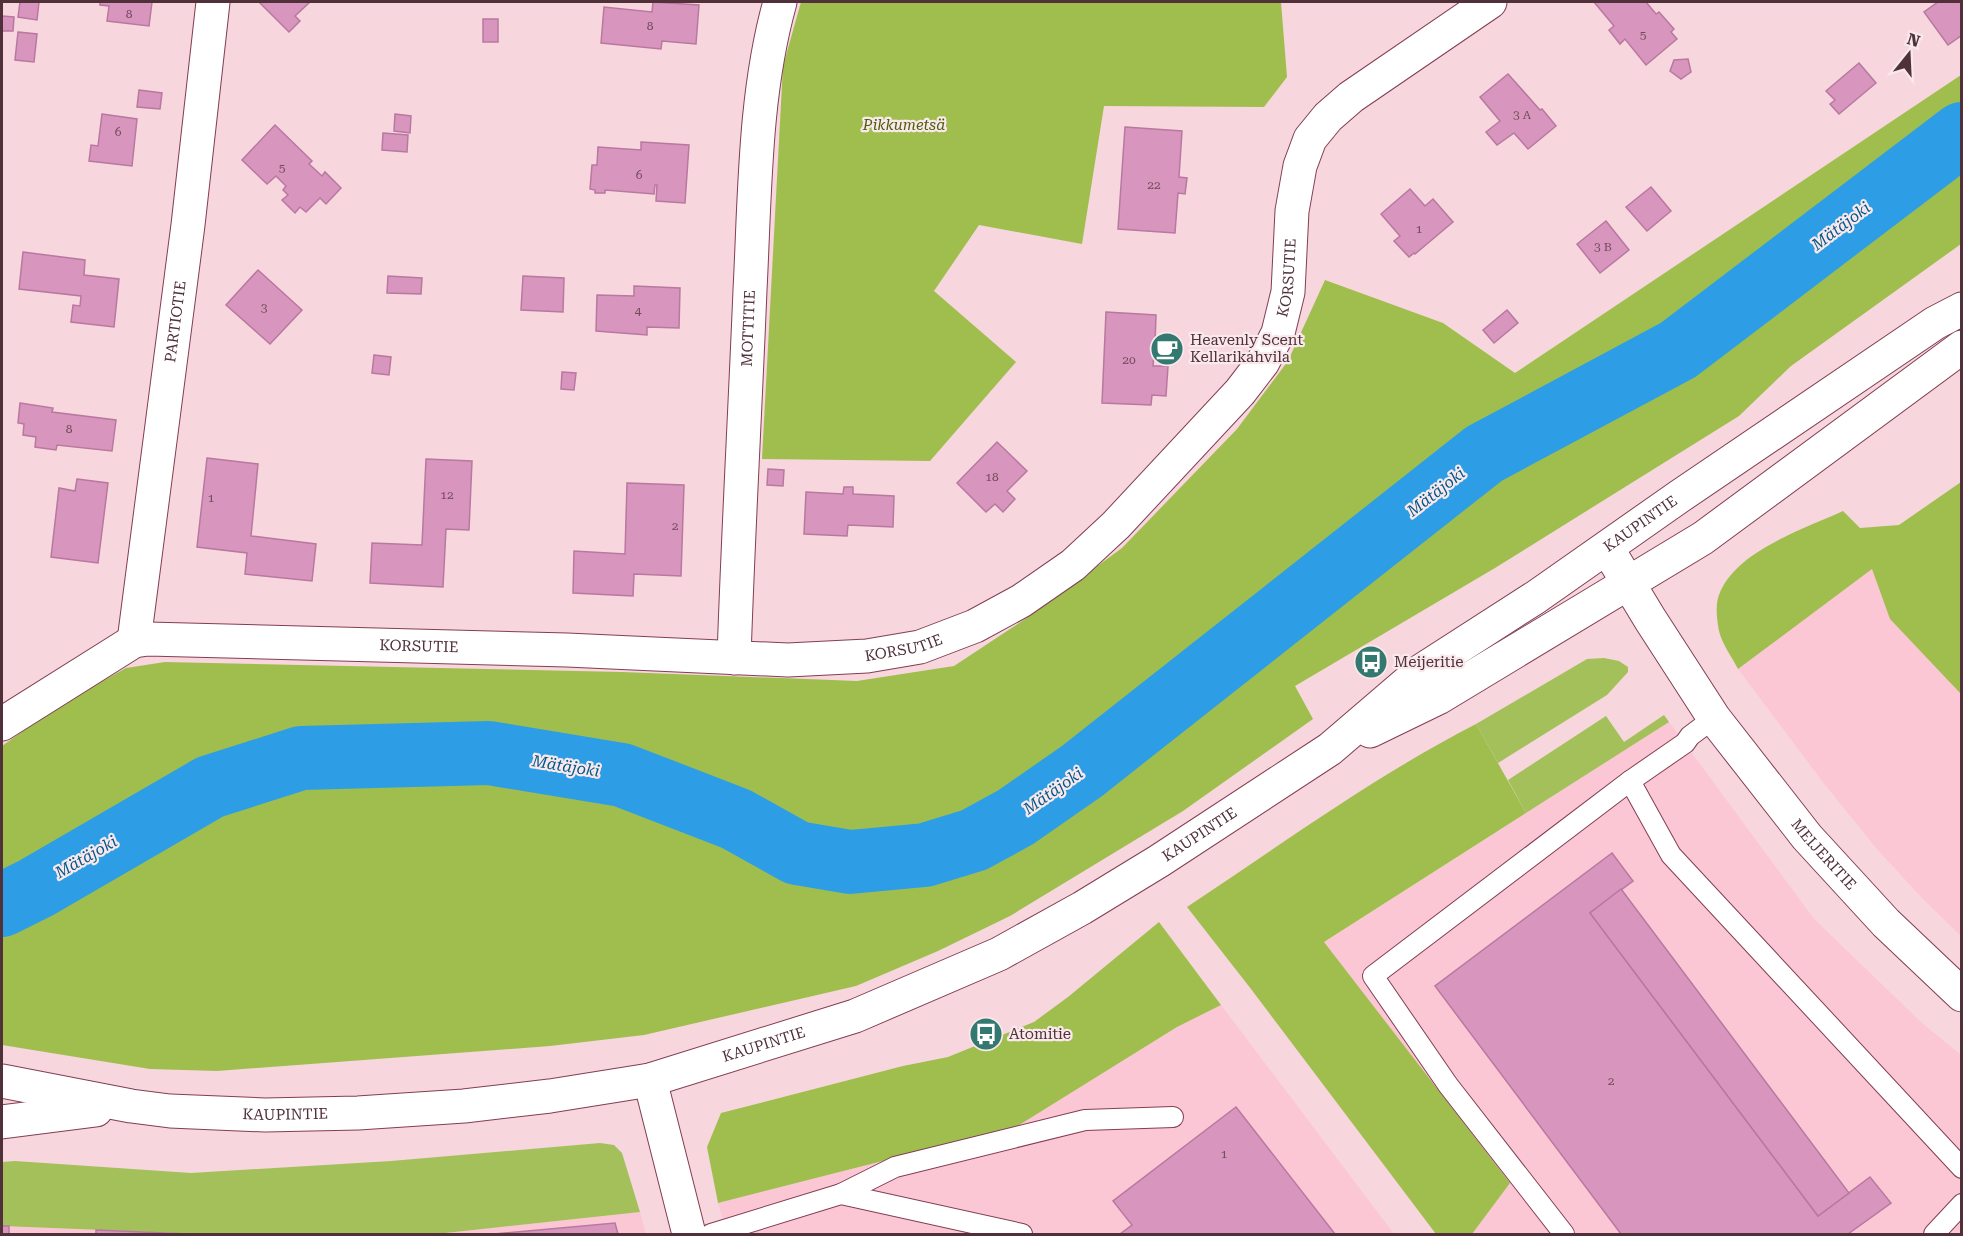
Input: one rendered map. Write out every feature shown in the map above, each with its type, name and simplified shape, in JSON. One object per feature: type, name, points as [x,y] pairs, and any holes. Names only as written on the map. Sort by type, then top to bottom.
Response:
[{"type":"street","name":"PARTIOTIE","points":[[134,641],[188,225],[213,2]]},
{"type":"street","name":"MOTTITIE","points":[[734,658],[753,219],[761,108],[767,62],[780,2]]},
{"type":"street","name":"KORSUTIE","points":[[2,724],[134,641],[159,638],[567,650],[788,660],[867,656],[920,647],[975,626],[1021,601],[1073,565],[1116,525],[1240,392],[1263,362],[1278,333],[1288,292],[1292,210],[1299,166],[1310,139],[1328,117],[1351,97],[1491,2]]},
{"type":"street","name":"KAUPINTIE","points":[[2,1081],[131,1106],[170,1110],[266,1115],[358,1113],[464,1106],[550,1096],[650,1080],[855,1016],[999,954],[1082,908],[1159,861],[1330,749],[1421,671],[1536,597],[1935,323],[1962,309]]},
{"type":"street","name":"KAUPINTIE","points":[[1330,749],[1438,698],[1703,538],[1962,347]]},
{"type":"street","name":"MEIJERITIE","points":[[1607,548],[1714,718],[1807,837],[1886,923],[1962,995]]},
{"type":"street","points":[[650,1080],[689,1234]]},
{"type":"street","name":"KAUPINTIE","points":[[2,1122],[131,1106]]},
{"type":"street","name":"KAUPINTIE","points":[[2,1109],[39,1116]]},
{"type":"lane","points":[[1564,1234],[1448,1085],[1372,976],[1630,781],[1685,743],[1690,736],[1714,718]]},
{"type":"lane","points":[[1630,781],[1671,855],[1962,1168]]},
{"type":"lane","points":[[711,1234],[841,1194],[896,1167],[1085,1120],[1173,1117]]},
{"type":"lane","points":[[841,1194],[1022,1234]]},
{"type":"lane","points":[[1934,1234],[1962,1204]]},
{"type":"shaded area","points":[[1961,502],[1961,936],[1876,848],[1822,781],[1738,669]]},
{"type":"shaded area","points":[[1669,722],[1814,919],[1923,1024],[1961,1055],[1961,1234],[1436,1234],[1251,989]]},
{"type":"shaded area","points":[[1221,1005],[1394,1234],[727,1234],[718,1203],[1016,1127],[1177,1027]]},
{"type":"shaded area","points":[[640,1212],[646,1234],[436,1234]]},
{"type":"shaded area","points":[[2,1226],[96,1230],[200,1234],[2,1234]]},
{"type":"green space","name":"Pikkumetsä","points":[[801,2],[1281,2],[1287,77],[1264,107],[1104,106],[1082,244],[979,225],[934,291],[1016,362],[930,461],[762,459],[783,66]]},
{"type":"green space","points":[[1961,75],[1961,244],[1791,366],[1739,416],[1495,568],[1295,686],[1313,719],[1183,811],[1010,916],[938,951],[856,986],[644,1035],[550,1046],[217,1071],[150,1069],[2,1045],[2,746],[61,704],[126,668],[165,662],[622,672],[857,681],[954,666],[1025,619],[1122,548],[1237,429],[1288,361],[1325,280],[1443,323],[1515,373]]},
{"type":"green space","points":[[1961,482],[1961,694],[1890,619],[1872,569],[1738,669],[1720,636],[1717,608],[1719,595],[1727,579],[1740,566],[1772,543],[1843,511],[1860,528],[1899,525]]},
{"type":"green space","points":[[1604,658],[1619,661],[1628,667],[1628,672],[1607,695],[1498,763],[1476,724],[1587,659]]},
{"type":"green space","points":[[1664,715],[1669,722],[1526,813],[1508,780],[1606,716],[1624,742]]},
{"type":"green space","points":[[1476,724],[1526,813],[1324,942],[1510,1183],[1472,1234],[1436,1234],[1187,907],[1365,788]]},
{"type":"green space","points":[[1159,922],[1221,1005],[1177,1027],[1016,1127],[718,1203],[707,1147],[721,1113],[903,1066],[948,1057],[1034,1022]]},
{"type":"green space","points":[[600,1143],[614,1145],[622,1153],[640,1212],[436,1234],[200,1234],[2,1226],[2,1162],[191,1173],[391,1161]]},
{"type":"building","points":[[20,2],[39,2],[37,20],[18,17]]},
{"type":"building","points":[[100,2],[152,2],[149,26],[107,21],[109,6],[100,5]]},
{"type":"building","points":[[259,2],[310,2],[295,16],[300,21],[289,32]]},
{"type":"building","points":[[653,2],[699,5],[696,44],[662,41],[661,49],[601,43],[604,7],[652,12]]},
{"type":"building","points":[[1594,2],[1646,2],[1656,14],[1659,12],[1674,29],[1671,32],[1677,39],[1646,65],[1625,39],[1620,44],[1609,30],[1614,26]]},
{"type":"building","points":[[1938,2],[1962,2],[1962,35],[1948,45],[1924,12]]},
{"type":"building","points":[[2,16],[14,17],[13,31],[2,31]]},
{"type":"building","points":[[483,19],[498,19],[498,42],[483,42]]},
{"type":"building","points":[[18,32],[37,34],[34,62],[15,60]]},
{"type":"building","points":[[1688,59],[1691,72],[1681,79],[1670,71],[1674,60]]},
{"type":"building","points":[[1859,63],[1876,83],[1839,114],[1830,104],[1835,100],[1826,91]]},
{"type":"building","points":[[1508,74],[1556,126],[1528,149],[1514,133],[1497,145],[1486,132],[1500,121],[1480,97]]},
{"type":"building","points":[[139,90],[162,93],[160,109],[137,107]]},
{"type":"building","points":[[102,114],[137,119],[132,166],[89,161],[91,145],[98,146]]},
{"type":"building","points":[[395,114],[411,116],[410,133],[394,131]]},
{"type":"building","points":[[275,125],[312,161],[309,164],[322,176],[325,172],[341,188],[326,204],[320,198],[306,212],[300,207],[295,213],[282,200],[288,195],[283,190],[286,186],[276,176],[267,184],[242,160]]},
{"type":"building","points":[[1125,127],[1182,131],[1179,177],[1187,178],[1185,194],[1178,193],[1175,233],[1118,229]]},
{"type":"building","points":[[383,133],[408,135],[407,152],[382,150]]},
{"type":"building","points":[[641,142],[689,145],[685,203],[656,201],[657,185],[655,185],[654,194],[605,190],[605,193],[595,193],[595,190],[590,189],[592,165],[597,165],[598,147],[641,150]]},
{"type":"building","points":[[1651,187],[1671,211],[1647,231],[1626,207]]},
{"type":"building","points":[[1410,189],[1425,206],[1433,199],[1453,222],[1409,257],[1394,241],[1400,236],[1381,214]]},
{"type":"building","points":[[1606,221],[1629,250],[1600,273],[1577,244]]},
{"type":"building","points":[[23,252],[85,260],[84,275],[119,279],[114,327],[71,322],[73,305],[80,306],[81,296],[19,289]]},
{"type":"building","points":[[258,270],[302,310],[270,344],[226,305]]},
{"type":"building","points":[[388,276],[422,278],[421,294],[387,293]]},
{"type":"building","points":[[523,276],[564,278],[563,312],[521,310]]},
{"type":"building","points":[[634,286],[680,288],[679,328],[647,327],[647,335],[596,331],[597,295],[634,296]]},
{"type":"building","points":[[1507,310],[1518,323],[1494,343],[1483,330]]},
{"type":"building","points":[[1106,312],[1156,315],[1155,343],[1171,345],[1171,354],[1154,354],[1153,366],[1168,366],[1166,396],[1152,395],[1151,405],[1102,403]]},
{"type":"building","points":[[374,355],[391,357],[389,375],[372,373]]},
{"type":"building","points":[[562,372],[576,373],[574,390],[561,389]]},
{"type":"building","points":[[20,403],[53,408],[52,412],[116,420],[112,451],[57,445],[56,450],[35,447],[36,437],[23,435],[24,424],[18,423]]},
{"type":"building","points":[[997,442],[1027,471],[1007,491],[1015,499],[1003,512],[995,504],[986,512],[957,483]]},
{"type":"building","points":[[207,458],[258,464],[251,536],[316,544],[312,581],[245,574],[247,553],[197,547]]},
{"type":"building","points":[[426,459],[472,461],[469,530],[446,529],[443,587],[370,583],[372,543],[422,545]]},
{"type":"building","points":[[768,469],[784,470],[783,486],[767,485]]},
{"type":"building","points":[[77,479],[108,483],[98,563],[51,557],[59,488],[75,491]]},
{"type":"building","points":[[627,483],[684,485],[681,576],[634,574],[633,596],[573,593],[574,551],[625,554]]},
{"type":"building","points":[[844,487],[853,487],[853,494],[894,496],[893,527],[848,525],[847,536],[804,534],[806,492],[843,494]]},
{"type":"building","points":[[1612,853],[1633,881],[1590,913],[1818,1216],[1870,1177],[1891,1203],[1848,1234],[1621,1234],[1435,986]]},
{"type":"building","points":[[1621,889],[1849,1193],[1818,1216],[1590,913]]},
{"type":"building","points":[[1236,1107],[1335,1234],[1120,1234],[1132,1225],[1113,1201]]},
{"type":"building","points":[[615,1223],[618,1234],[494,1234]]},
{"type":"building","points":[[2,1226],[9,1226],[9,1234],[2,1234]]},
{"type":"building","points":[[96,1230],[188,1234],[96,1234]]},
{"type":"waterway","name":"Mätäjoki","points":[[2,905],[36,888],[210,787],[301,758],[489,753],[622,775],[736,819],[797,853],[850,862],[925,855],[974,840],[1016,817],[1082,771],[1484,454],[1678,350],[1962,134]]},
{"type":"waterway","points":[[925,855],[929,871]]},
{"type":"place","name":"Heavenly Scent Kellarikahvila","points":[[1167,349]]},
{"type":"place","name":"Meijeritie","points":[[1371,662]]},
{"type":"place","name":"Atomitie","points":[[986,1034]]}]
